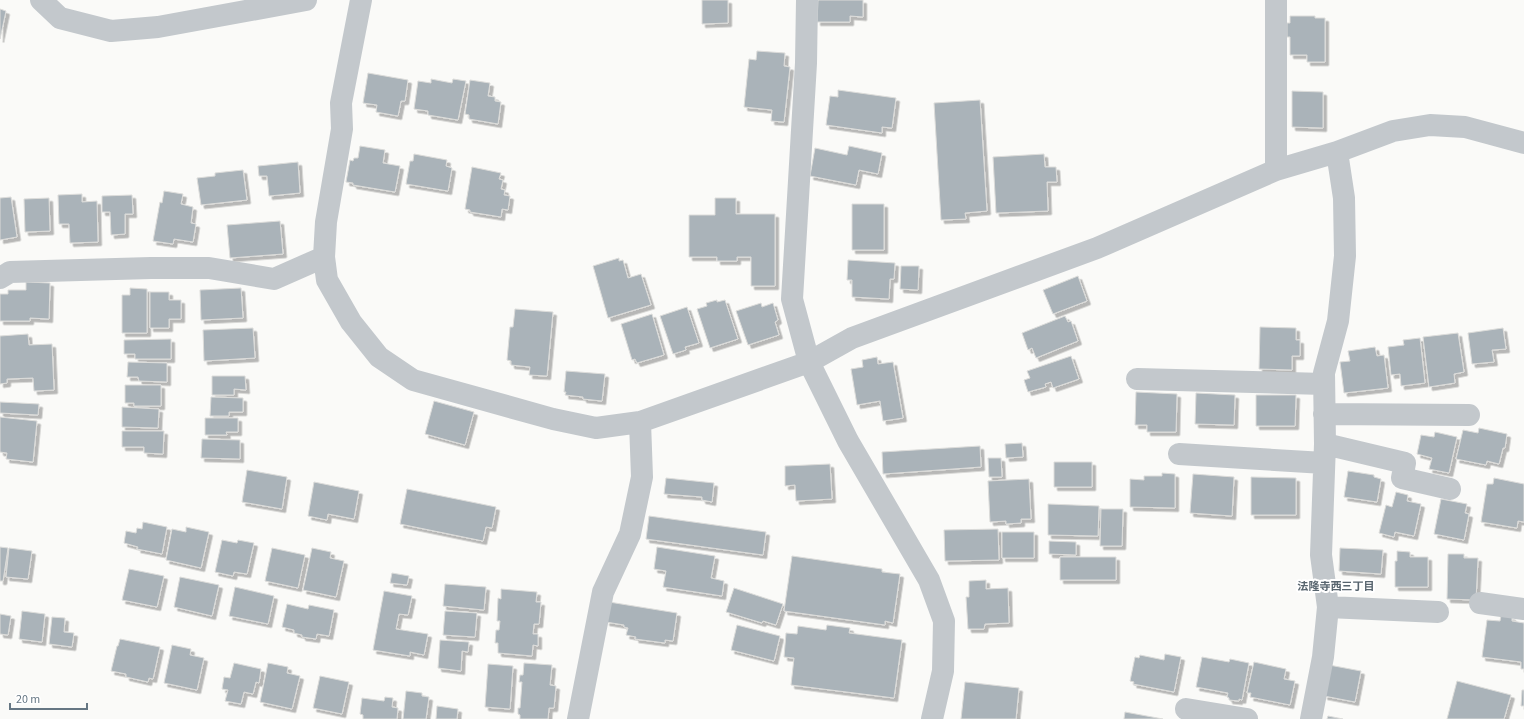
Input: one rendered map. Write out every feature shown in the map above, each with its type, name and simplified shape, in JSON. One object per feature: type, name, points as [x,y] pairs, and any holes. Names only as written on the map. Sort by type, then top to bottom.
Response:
[{"type":"street","points":[[41,0],[60,18],[111,31],[158,27],[306,0]]},
{"type":"street","points":[[361,0],[341,102],[342,129],[326,222],[324,257],[327,280],[351,322],[379,357],[413,380],[553,419],[596,428],[640,422],[809,362],[852,338],[1097,248],[1276,170],[1337,152],[1393,131],[1430,126],[1466,127],[1524,143]]},
{"type":"street","points":[[807,0],[806,63],[792,299],[809,362],[848,441],[929,580],[944,621],[942,671],[932,719]]},
{"type":"street","points":[[1276,0],[1276,170]]},
{"type":"street","points":[[1311,719],[1323,657],[1328,607],[1321,554],[1324,453],[1324,373],[1338,321],[1345,256],[1344,198],[1337,152]]},
{"type":"street","points":[[0,278],[10,272],[209,268],[274,279],[324,257]]},
{"type":"street","points":[[1137,379],[1324,384]]},
{"type":"street","points":[[1324,414],[1469,415]]},
{"type":"street","points":[[578,719],[603,592],[630,534],[642,477],[640,422]]},
{"type":"street","points":[[1179,454],[1324,453],[1405,463],[1402,478],[1450,489]]},
{"type":"street","points":[[1480,604],[1524,609]]},
{"type":"street","points":[[1328,607],[1438,612]]},
{"type":"street","points":[[1186,709],[1247,719]]},
{"type":"building","points":[[702,0],[728,0],[728,23],[702,24]]},
{"type":"building","points":[[818,0],[863,0],[863,17],[850,16],[850,22],[817,22]]},
{"type":"building","points":[[0,9],[6,11],[0,39]]},
{"type":"building","points":[[1290,16],[1315,16],[1315,18],[1325,18],[1325,62],[1307,62],[1307,55],[1290,55],[1290,37],[1287,37],[1287,23],[1290,23]]},
{"type":"building","points":[[757,51],[785,53],[784,66],[790,67],[784,122],[771,121],[772,110],[744,107],[749,59],[756,60]]},
{"type":"building","points":[[368,73],[408,80],[405,101],[401,101],[398,116],[376,112],[377,105],[363,103]]},
{"type":"building","points":[[431,79],[452,83],[453,79],[466,81],[458,120],[428,115],[428,111],[414,109],[418,81],[431,83]]},
{"type":"building","points":[[470,80],[490,83],[488,96],[495,97],[495,101],[501,102],[498,124],[469,119],[469,115],[465,114]]},
{"type":"building","points":[[838,90],[896,98],[892,128],[882,127],[882,133],[826,125],[830,96],[838,97]]},
{"type":"building","points":[[1292,91],[1323,92],[1323,128],[1292,127]]},
{"type":"building","points":[[980,100],[987,211],[965,213],[966,219],[941,220],[934,103]]},
{"type":"building","points":[[360,146],[385,150],[383,163],[400,166],[395,192],[353,185],[353,183],[346,182],[350,160],[353,161],[354,158],[358,158]]},
{"type":"building","points":[[849,146],[882,153],[878,174],[859,170],[856,185],[810,176],[815,148],[847,155]]},
{"type":"building","points":[[414,154],[447,160],[446,166],[452,168],[448,191],[406,184],[410,161],[413,161]]},
{"type":"building","points":[[1044,154],[1045,167],[1056,167],[1057,182],[1047,182],[1048,211],[996,213],[993,157]]},
{"type":"building","points":[[298,162],[300,193],[269,196],[267,176],[259,176],[258,166]]},
{"type":"building","points":[[472,167],[501,173],[499,179],[503,180],[501,189],[505,190],[504,195],[510,196],[508,210],[502,209],[501,217],[470,212],[470,210],[465,209]]},
{"type":"building","points":[[243,170],[247,200],[201,205],[197,178],[215,176],[215,173]]},
{"type":"building","points":[[164,191],[183,194],[181,204],[193,207],[191,223],[196,224],[193,242],[174,239],[173,244],[153,241],[160,202],[162,203]]},
{"type":"building","points":[[82,194],[82,202],[97,201],[98,242],[70,243],[69,224],[59,224],[58,195]]},
{"type":"building","points":[[132,195],[133,214],[125,214],[125,234],[111,235],[110,212],[102,212],[102,196]]},
{"type":"building","points":[[11,197],[17,237],[0,240],[0,198]]},
{"type":"building","points":[[49,198],[50,231],[25,232],[24,199]]},
{"type":"building","points":[[715,198],[736,198],[736,214],[775,214],[775,286],[751,286],[751,257],[737,257],[737,261],[717,261],[717,257],[689,257],[689,215],[715,215]]},
{"type":"building","points":[[852,204],[884,204],[884,250],[852,250]]},
{"type":"building","points":[[280,221],[283,254],[230,258],[227,225]]},
{"type":"building","points":[[619,258],[619,261],[623,260],[628,278],[641,274],[651,305],[608,318],[593,266]]},
{"type":"building","points":[[848,260],[895,263],[894,279],[890,279],[889,299],[852,297],[852,280],[847,280]]},
{"type":"building","points":[[901,266],[919,266],[918,290],[900,289]]},
{"type":"building","points":[[1078,276],[1087,301],[1053,314],[1043,290]]},
{"type":"building","points":[[26,282],[50,283],[49,319],[30,318],[30,321],[0,321],[0,294],[8,294],[8,290],[26,290]]},
{"type":"building","points":[[130,288],[147,289],[147,333],[122,333],[122,295],[130,295]]},
{"type":"building","points":[[241,288],[243,318],[201,320],[200,290]]},
{"type":"building","points":[[150,292],[169,292],[169,300],[181,300],[181,319],[169,319],[169,328],[150,328]]},
{"type":"building","points":[[717,300],[717,302],[725,300],[738,339],[710,348],[697,309],[707,306],[706,303]]},
{"type":"building","points":[[761,303],[762,307],[773,303],[778,320],[775,322],[779,335],[748,345],[736,311]]},
{"type":"building","points":[[687,307],[699,343],[685,347],[686,350],[673,354],[660,316]]},
{"type":"building","points":[[515,309],[553,312],[547,376],[529,375],[530,367],[511,365],[511,361],[507,360],[510,327],[513,327]]},
{"type":"building","points":[[652,314],[664,355],[637,363],[635,359],[632,360],[621,324]]},
{"type":"building","points":[[1065,316],[1068,322],[1071,321],[1078,341],[1036,358],[1032,348],[1028,350],[1022,333]]},
{"type":"building","points":[[1260,327],[1296,328],[1296,340],[1300,340],[1300,356],[1292,356],[1292,370],[1259,369]]},
{"type":"building","points":[[253,328],[255,358],[204,361],[203,330]]},
{"type":"building","points":[[1503,328],[1506,349],[1492,350],[1494,362],[1472,364],[1468,333]]},
{"type":"building","points":[[1458,333],[1464,372],[1454,374],[1455,383],[1429,387],[1423,337]]},
{"type":"building","points":[[28,334],[29,345],[52,344],[54,390],[34,391],[33,378],[7,379],[7,383],[0,384],[0,336]]},
{"type":"building","points":[[1420,338],[1425,383],[1401,386],[1400,374],[1391,375],[1388,347],[1404,345],[1403,340]]},
{"type":"building","points":[[171,339],[171,359],[135,359],[135,354],[124,354],[124,340]]},
{"type":"building","points":[[1375,347],[1377,356],[1384,355],[1388,388],[1344,393],[1340,362],[1350,361],[1348,351]]},
{"type":"building","points":[[1071,356],[1079,379],[1053,388],[1051,382],[1045,384],[1046,387],[1028,392],[1024,380],[1030,378],[1027,371]]},
{"type":"building","points":[[877,357],[878,364],[893,362],[903,418],[883,421],[880,401],[857,405],[851,369],[863,367],[862,360]]},
{"type":"building","points":[[128,362],[167,363],[167,382],[139,381],[138,377],[127,377]]},
{"type":"building","points":[[566,371],[605,374],[602,401],[565,395]]},
{"type":"building","points":[[212,376],[245,376],[246,390],[234,389],[234,395],[212,395]]},
{"type":"building","points":[[125,385],[161,385],[161,406],[134,406],[134,403],[125,403]]},
{"type":"building","points":[[1136,392],[1177,394],[1176,432],[1147,432],[1147,425],[1135,425]]},
{"type":"building","points":[[1196,393],[1235,395],[1234,425],[1195,424]]},
{"type":"building","points":[[1256,395],[1296,395],[1295,426],[1256,426]]},
{"type":"building","points":[[211,397],[243,398],[243,412],[229,412],[229,416],[210,416]]},
{"type":"building","points":[[434,401],[474,412],[465,445],[425,434]]},
{"type":"building","points":[[0,402],[39,404],[38,415],[0,413]]},
{"type":"building","points":[[122,407],[159,409],[158,428],[122,427]]},
{"type":"building","points":[[0,417],[37,421],[33,462],[6,459],[7,453],[0,452]]},
{"type":"building","points":[[205,418],[238,418],[238,432],[226,432],[227,435],[205,435]]},
{"type":"building","points":[[1479,428],[1507,434],[1505,448],[1503,448],[1499,464],[1487,461],[1486,465],[1456,459],[1463,430],[1478,433]]},
{"type":"building","points":[[122,431],[164,431],[163,454],[144,453],[144,447],[122,447]]},
{"type":"building","points":[[1435,432],[1457,437],[1449,473],[1429,469],[1432,458],[1417,454],[1421,435],[1434,437]]},
{"type":"building","points":[[202,439],[240,440],[240,459],[201,458]]},
{"type":"building","points":[[1022,443],[1023,457],[1006,458],[1005,444]]},
{"type":"building","points":[[980,446],[981,467],[883,474],[882,452]]},
{"type":"building","points":[[988,458],[1001,458],[1002,477],[989,477]]},
{"type":"building","points":[[1054,462],[1092,462],[1092,487],[1054,487]]},
{"type":"building","points":[[830,464],[832,499],[796,501],[795,485],[785,486],[785,466]]},
{"type":"building","points":[[247,470],[287,477],[282,509],[242,502]]},
{"type":"building","points":[[1348,471],[1374,475],[1374,477],[1381,479],[1377,502],[1344,497]]},
{"type":"building","points":[[1162,473],[1175,474],[1175,508],[1130,507],[1130,479],[1144,480],[1144,476],[1162,476]]},
{"type":"building","points":[[1193,474],[1234,477],[1232,516],[1190,513]]},
{"type":"building","points":[[1251,477],[1296,478],[1296,515],[1251,515]]},
{"type":"building","points":[[666,478],[714,483],[712,502],[702,500],[702,497],[664,494]]},
{"type":"building","points":[[1494,478],[1524,484],[1524,522],[1518,521],[1517,528],[1481,522],[1487,484],[1493,484]]},
{"type":"building","points":[[1029,479],[1031,519],[1021,519],[1021,523],[1006,524],[1006,521],[990,522],[988,481]]},
{"type":"building","points":[[314,482],[359,491],[354,519],[328,514],[327,520],[308,516]]},
{"type":"building","points":[[407,489],[496,507],[492,528],[486,527],[483,541],[400,524]]},
{"type":"building","points":[[1396,492],[1408,495],[1407,501],[1421,504],[1414,536],[1395,532],[1394,537],[1379,533],[1386,505],[1392,507]]},
{"type":"building","points":[[1441,499],[1467,504],[1465,513],[1469,514],[1464,540],[1434,534]]},
{"type":"building","points":[[1048,504],[1099,506],[1098,536],[1048,535]]},
{"type":"building","points":[[1101,509],[1123,509],[1122,546],[1100,546]]},
{"type":"building","points":[[649,516],[766,532],[763,555],[646,539]]},
{"type":"building","points":[[143,522],[167,527],[162,554],[137,549],[138,547],[124,543],[126,531],[136,533],[137,528],[142,529]]},
{"type":"building","points":[[186,527],[209,532],[201,568],[166,560],[172,529],[186,532]]},
{"type":"building","points":[[998,529],[999,560],[945,561],[944,530]]},
{"type":"building","points":[[1002,532],[1034,532],[1034,558],[1002,558]]},
{"type":"building","points":[[222,540],[237,543],[238,540],[254,543],[247,574],[234,572],[233,576],[215,572]]},
{"type":"building","points":[[1049,541],[1076,542],[1076,555],[1049,554]]},
{"type":"building","points":[[0,547],[8,548],[3,581],[0,581]]},
{"type":"building","points":[[657,547],[715,556],[711,578],[724,581],[722,596],[663,587],[666,571],[654,569]]},
{"type":"building","points":[[9,548],[32,551],[28,579],[6,577]]},
{"type":"building","points":[[272,548],[305,555],[298,588],[265,581]]},
{"type":"building","points":[[312,548],[331,552],[330,558],[344,561],[336,597],[303,590]]},
{"type":"building","points":[[1340,548],[1383,550],[1381,574],[1339,571]]},
{"type":"building","points":[[1397,551],[1410,552],[1410,557],[1428,557],[1428,587],[1395,587],[1395,561],[1397,561]]},
{"type":"building","points":[[1448,554],[1464,554],[1464,558],[1478,558],[1476,600],[1447,599]]},
{"type":"building","points":[[792,556],[882,569],[882,572],[900,574],[893,623],[885,621],[885,625],[784,611]]},
{"type":"building","points":[[1060,557],[1116,557],[1116,580],[1060,580]]},
{"type":"building","points":[[129,569],[164,576],[157,607],[122,600]]},
{"type":"building","points":[[392,573],[409,576],[407,585],[390,583]]},
{"type":"building","points":[[180,577],[219,585],[212,616],[174,607]]},
{"type":"building","points":[[986,580],[986,589],[1008,588],[1009,623],[985,624],[984,629],[968,629],[966,597],[969,597],[969,581]]},
{"type":"building","points":[[445,584],[486,587],[484,610],[443,606]]},
{"type":"building","points":[[235,587],[274,596],[268,624],[229,616]]},
{"type":"building","points":[[734,588],[783,604],[776,625],[763,621],[762,623],[726,612]]},
{"type":"building","points":[[501,589],[537,592],[536,602],[541,602],[539,624],[534,624],[533,634],[538,634],[538,646],[533,645],[532,656],[498,653],[498,643],[495,643],[496,630],[499,630],[500,621],[497,621],[498,598],[501,599]]},
{"type":"building","points":[[384,591],[412,596],[408,615],[399,614],[396,629],[428,634],[424,655],[410,652],[410,656],[373,650]]},
{"type":"building","points":[[609,602],[677,613],[673,641],[665,640],[665,643],[635,639],[636,637],[626,635],[628,628],[624,627],[624,625],[606,622]]},
{"type":"building","points":[[287,604],[308,609],[309,605],[334,610],[329,636],[317,634],[316,639],[302,637],[302,635],[294,633],[294,630],[282,627]]},
{"type":"building","points":[[22,611],[45,614],[42,642],[19,639]]},
{"type":"building","points":[[445,611],[477,613],[475,637],[443,635]]},
{"type":"building","points":[[0,614],[11,616],[8,635],[0,634]]},
{"type":"building","points":[[1501,615],[1512,617],[1512,621],[1524,623],[1524,669],[1521,669],[1521,662],[1482,657],[1487,620],[1500,621]]},
{"type":"building","points":[[52,617],[65,618],[64,632],[74,633],[72,647],[49,644]]},
{"type":"building","points":[[737,625],[780,636],[774,661],[731,650]]},
{"type":"building","points":[[827,625],[850,628],[849,633],[902,640],[894,698],[791,685],[794,658],[784,657],[786,633],[797,634],[798,626],[826,630]]},
{"type":"building","points":[[120,639],[160,647],[153,679],[149,678],[148,682],[126,677],[126,674],[111,671]]},
{"type":"building","points":[[440,640],[469,642],[468,652],[462,651],[461,671],[438,668]]},
{"type":"building","points":[[172,645],[191,649],[190,655],[204,658],[197,690],[164,683]]},
{"type":"building","points":[[1165,654],[1181,657],[1174,692],[1133,684],[1134,682],[1130,681],[1135,657],[1139,658],[1140,655],[1164,660]]},
{"type":"building","points":[[1202,657],[1229,662],[1230,659],[1249,663],[1242,700],[1229,700],[1227,697],[1228,693],[1196,687]]},
{"type":"building","points":[[1254,662],[1286,669],[1284,679],[1295,681],[1290,705],[1250,697],[1251,693],[1247,693]]},
{"type":"building","points":[[234,663],[261,669],[259,683],[256,682],[253,694],[244,692],[241,704],[225,701],[228,690],[222,689],[224,677],[230,678]]},
{"type":"building","points":[[268,663],[288,667],[287,673],[300,676],[292,709],[260,702]]},
{"type":"building","points":[[524,663],[552,665],[550,685],[556,686],[554,708],[549,708],[548,719],[520,719],[518,708],[520,708],[522,682],[519,682],[520,675],[523,675]]},
{"type":"building","points":[[488,664],[513,666],[510,709],[485,707]]},
{"type":"building","points":[[1329,665],[1361,671],[1355,702],[1324,696]]},
{"type":"building","points":[[320,676],[349,682],[342,714],[313,708]]},
{"type":"building","points":[[1457,681],[1511,695],[1504,719],[1447,719]]},
{"type":"building","points":[[965,682],[1019,688],[1016,719],[961,719]]},
{"type":"building","points":[[1522,690],[1524,690],[1524,706],[1521,706]]},
{"type":"building","points":[[406,691],[422,693],[422,696],[429,697],[426,719],[403,719]]},
{"type":"building","points":[[385,697],[393,698],[392,707],[398,708],[397,719],[363,719],[363,715],[360,714],[362,698],[384,701]]},
{"type":"building","points":[[437,706],[458,709],[457,719],[436,719]]},
{"type":"building","points":[[1125,712],[1163,719],[1124,719]]},
{"type":"building","points":[[1328,716],[1343,719],[1327,719]]},
{"type":"district","name":"法隆寺西三丁目","points":[[1336,586]]}]
